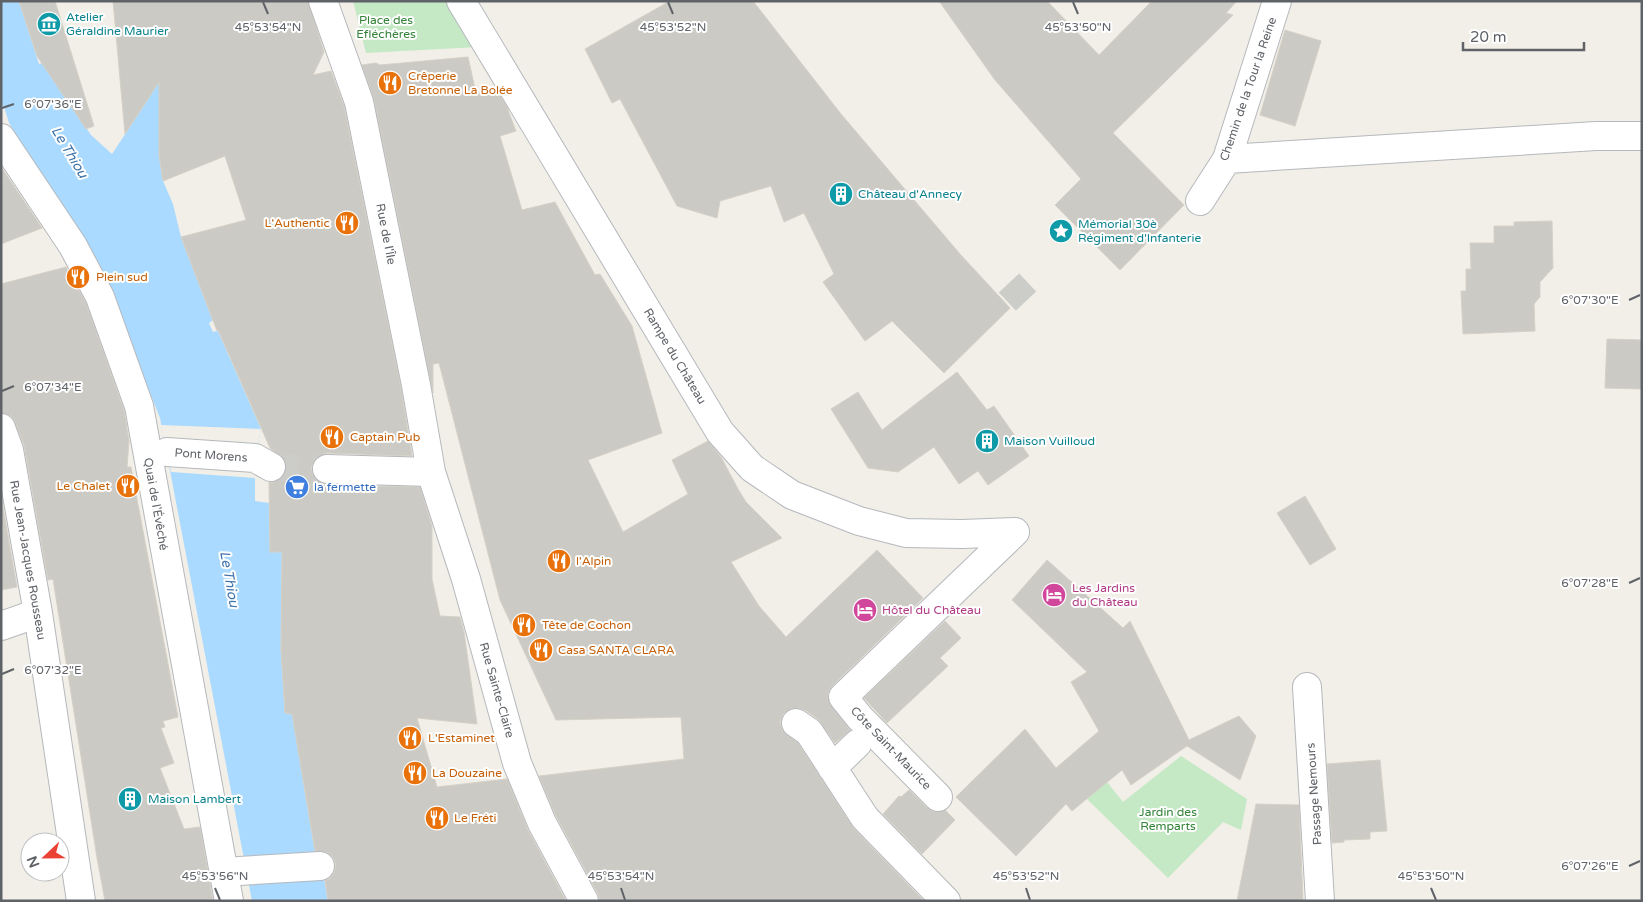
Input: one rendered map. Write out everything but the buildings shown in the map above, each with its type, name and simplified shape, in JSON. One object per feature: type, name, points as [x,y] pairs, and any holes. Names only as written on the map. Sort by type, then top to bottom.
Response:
[{"type":"street","name":"Rue de l'Île","points":[[323,1],[359,102],[416,385],[431,472]]},
{"type":"street","name":"Rampe du Château","points":[[461,1],[720,432],[752,468],[792,495],[859,521],[906,533],[962,534],[1015,532]]},
{"type":"street","name":"Chemin de la Tour la Reine","points":[[1200,201],[1226,160],[1277,1]]},
{"type":"street","points":[[1226,160],[1596,136],[1642,136]]},
{"type":"street","name":"Quai de l'Évêché","points":[[1,138],[73,246],[100,297],[139,406],[229,901]]},
{"type":"street","name":"Rue Jean-Jacques Rousseau","points":[[1,428],[9,450],[38,612],[80,901]]},
{"type":"street","name":"Pont Morens","points":[[167,452],[263,462]]},
{"type":"street","points":[[327,469],[431,472]]},
{"type":"street","name":"Rue Sainte-Claire","points":[[431,472],[466,580],[517,763],[542,823],[584,901]]},
{"type":"street","name":"Côte Saint-Maurice","points":[[938,797],[860,718],[843,697],[1015,532]]},
{"type":"street","points":[[1,626],[38,612]]},
{"type":"street","name":"Passage Nemours","points":[[1307,687],[1320,901]]},
{"type":"street","points":[[796,723],[809,732],[865,818],[946,901]]},
{"type":"street","points":[[832,768],[857,744]]},
{"type":"street","points":[[239,871],[320,866]]},
{"type":"green space","name":"Place des Efléchères","points":[[353,1],[451,1],[478,47],[366,53]]},
{"type":"green space","name":"Jardin des Remparts","points":[[1181,756],[1247,799],[1241,830],[1223,822],[1168,878],[1087,799],[1107,782],[1123,802]]},
{"type":"water","name":"Le Thiou","points":[[1,1],[19,1],[39,64],[42,63],[45,67],[91,135],[112,154],[143,107],[171,1],[165,122],[159,124],[159,155],[163,181],[173,204],[181,237],[213,320],[209,323],[213,332],[218,331],[261,429],[255,458],[255,501],[269,503],[270,551],[282,552],[281,649],[285,713],[297,714],[301,766],[308,811],[315,852],[324,878],[328,901],[252,901],[160,418],[109,291],[81,240],[9,123],[1,103]]},
{"type":"pier","points":[[161,425],[261,429],[255,458],[255,478],[171,472]]},
{"type":"tunnel","points":[[1009,283],[1026,301]]},
{"type":"tunnel","points":[[271,467],[327,469]]},
{"type":"place","name":"Atelier Géraldine Maurier","points":[[49,24]]},
{"type":"place","name":"Crêperie Bretonne La Bolée","points":[[390,83]]},
{"type":"place","name":"Château d'Annecy","points":[[841,194]]},
{"type":"place","name":"L'Authentic","points":[[347,223]]},
{"type":"place","name":"Mémorial 30è Régiment d'Infanterie","points":[[1061,231]]},
{"type":"place","name":"Plein sud","points":[[78,277]]},
{"type":"place","name":"Captain Pub","points":[[332,437]]},
{"type":"place","name":"Maison Vuilloud","points":[[987,441]]},
{"type":"place","name":"Le Chalet","points":[[128,486]]},
{"type":"place","name":"la fermette","points":[[297,487]]},
{"type":"place","name":"l'Alpin","points":[[559,561]]},
{"type":"place","name":"Les Jardins du Château","points":[[1054,595]]},
{"type":"place","name":"Hôtel du Château","points":[[865,610]]},
{"type":"place","name":"Tête de Cochon","points":[[524,625]]},
{"type":"place","name":"Casa SANTA CLARA","points":[[541,650]]},
{"type":"place","name":"L'Estaminet","points":[[410,738]]},
{"type":"place","name":"La Douzaine","points":[[415,773]]},
{"type":"place","name":"Maison Lambert","points":[[130,799]]},
{"type":"place","name":"Le Fréti","points":[[437,818]]}]
